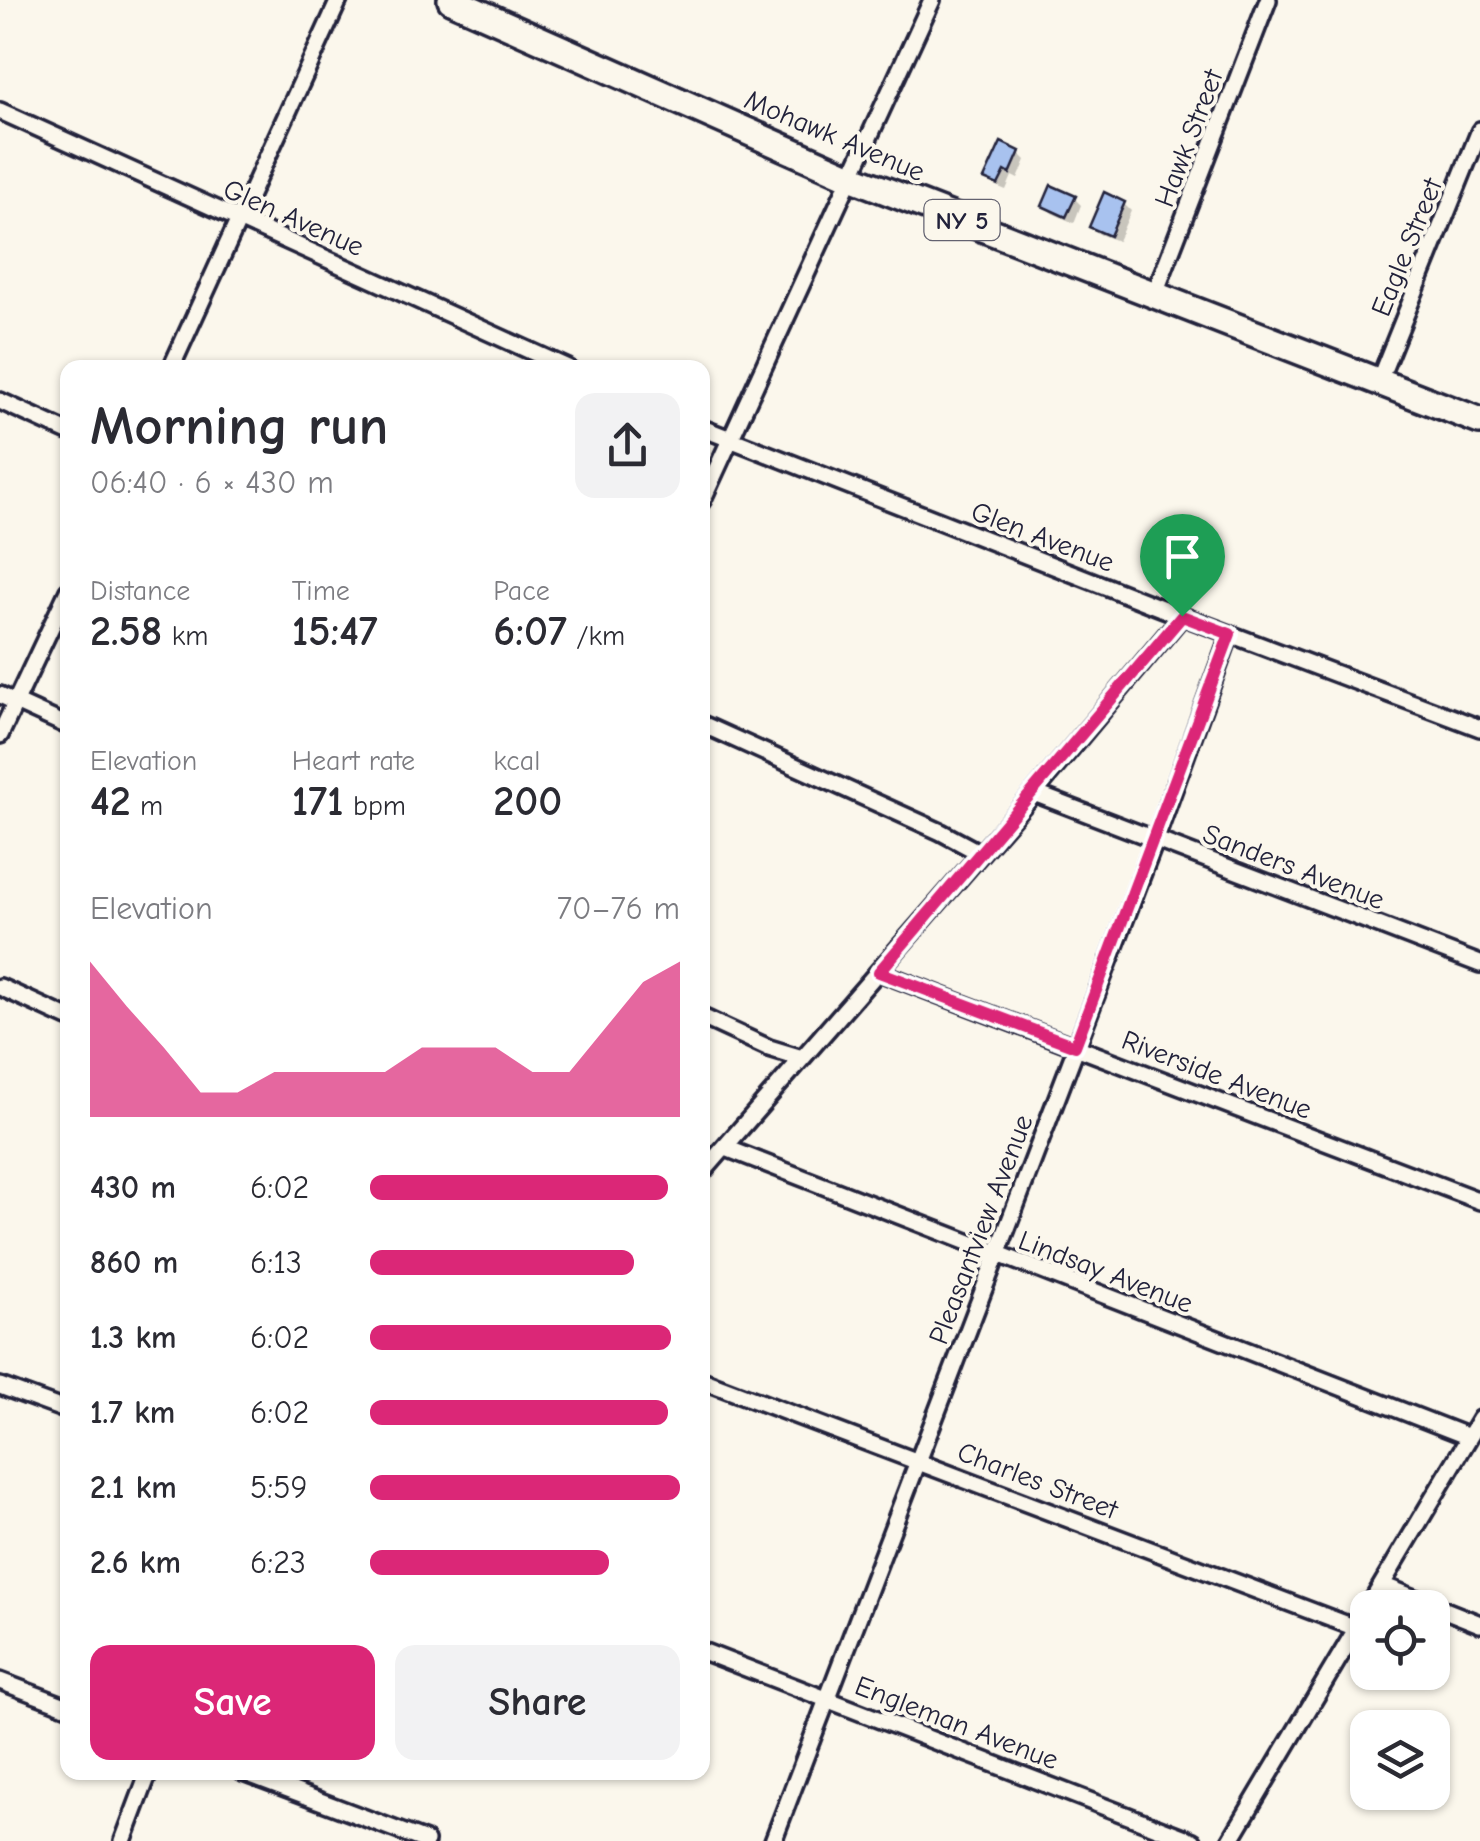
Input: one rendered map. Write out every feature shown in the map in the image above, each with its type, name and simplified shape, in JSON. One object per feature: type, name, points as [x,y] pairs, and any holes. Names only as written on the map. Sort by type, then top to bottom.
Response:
[{"type":"main road","name":"Mohawk Avenue","points":[[451,0],[852,178],[1480,421]]},
{"type":"street","points":[[175,360],[339,0]]},
{"type":"street","points":[[710,484],[932,0]]},
{"type":"street","name":"Hawk Street","points":[[1155,293],[1268,0]]},
{"type":"street","name":"Glen Avenue","points":[[0,111],[550,360]]},
{"type":"street","name":"Eagle Street","points":[[1378,383],[1480,130]]},
{"type":"street","points":[[0,401],[60,428]]},
{"type":"street","name":"Glen Avenue","points":[[710,431],[1480,728]]},
{"type":"street","points":[[0,735],[8,698],[60,605]]},
{"type":"street","points":[[710,1165],[1034,793],[1182,616]]},
{"type":"street","name":"Pleasantview Avenue","points":[[773,1841],[998,1256],[1230,634]]},
{"type":"street","points":[[8,698],[60,722]]},
{"type":"street","points":[[710,728],[942,832],[980,853]]},
{"type":"street","name":"Sanders Avenue","points":[[1034,793],[1480,964]]},
{"type":"street","name":"Riverside Avenue","points":[[879,972],[1480,1202]]},
{"type":"street","points":[[0,987],[60,1014]]},
{"type":"street","points":[[710,1021],[769,1048],[802,1058]]},
{"type":"street","name":"Lindsay Avenue","points":[[726,1148],[1469,1437]]},
{"type":"street","name":"Charles Street","points":[[710,1383],[1350,1626]]},
{"type":"street","points":[[0,1386],[60,1408]]},
{"type":"street","points":[[1379,1590],[1480,1420]]},
{"type":"street","points":[[1382,1585],[1480,1624]]},
{"type":"street","points":[[1230,1841],[1350,1638]]},
{"type":"street","name":"Engleman Avenue","points":[[710,1654],[1193,1841]]},
{"type":"street","points":[[0,1681],[60,1703]]},
{"type":"street","points":[[123,1841],[147,1780]]},
{"type":"street","points":[[264,1780],[426,1841]]},
{"type":"building","points":[[1001,142],[1020,151],[1010,174],[1005,171],[998,185],[984,179]]},
{"type":"building","points":[[1051,185],[1076,196],[1066,217],[1042,206]]},
{"type":"building","points":[[1104,192],[1125,202],[1110,236],[1089,227]]},
{"type":"route","points":[[1182,616],[1230,634],[1075,1046],[879,972],[1182,616]]}]
